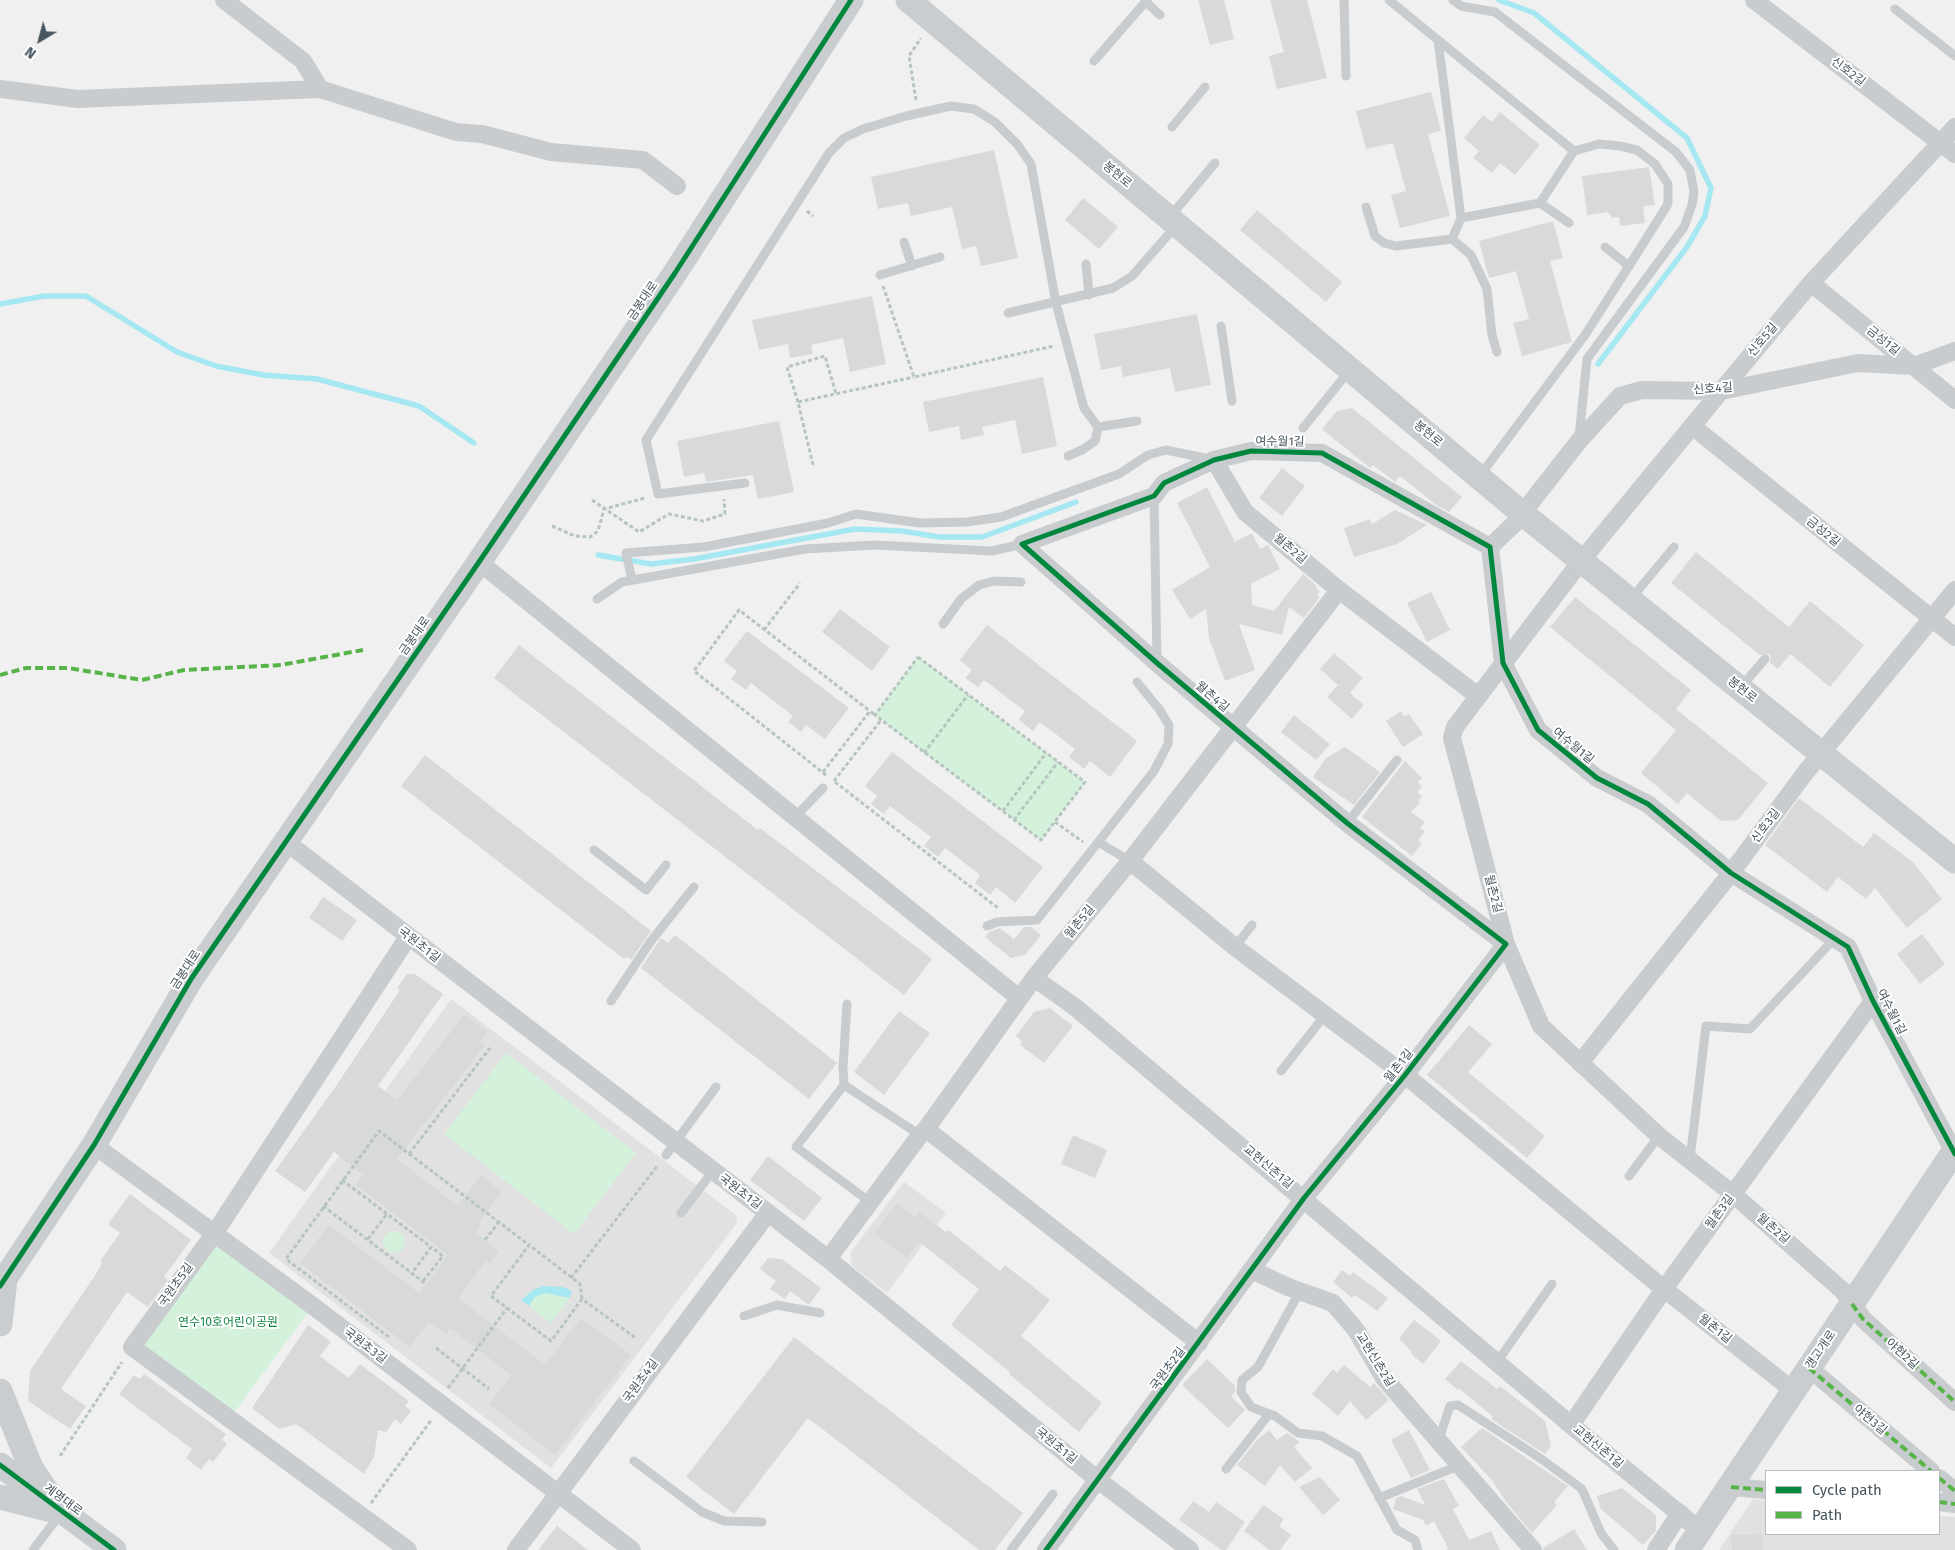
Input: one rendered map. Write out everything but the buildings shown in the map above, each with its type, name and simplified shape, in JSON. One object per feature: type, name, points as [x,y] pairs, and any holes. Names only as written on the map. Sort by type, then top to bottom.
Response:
[{"type":"street","points":[[224,0],[303,61],[320,89]]},
{"type":"street","name":"금봉대로","points":[[2,1282],[94,1145],[191,979],[479,562],[675,273],[852,0]]},
{"type":"street","name":"봉현로","points":[[908,0],[1523,514],[1955,861]]},
{"type":"street","name":"신호2길","points":[[1754,0],[1948,148]]},
{"type":"street","points":[[0,89],[78,99],[320,89],[456,132],[482,134],[551,152],[643,160],[677,186]]},
{"type":"street","name":"신호5길","points":[[1503,663],[1581,561],[1811,283],[1948,148],[1955,127]]},
{"type":"street","name":"금성1길","points":[[1811,283],[1955,400]]},
{"type":"street","name":"신호4길","points":[[1490,547],[1523,514],[1579,441],[1620,396],[1642,390],[1721,390],[1858,363],[1914,366],[1955,351]]},
{"type":"street","name":"금성2길","points":[[1692,426],[1955,637]]},
{"type":"street","name":"여수월1길","points":[[1154,496],[1164,483],[1214,460],[1251,451],[1322,453],[1490,547],[1503,663],[1538,730],[1597,778],[1648,804],[1731,873],[1848,947],[1873,1001],[1954,1152]]},
{"type":"street","name":"월촌2길","points":[[1214,460],[1245,512],[1339,590],[1478,696]]},
{"type":"street","points":[[1022,544],[1154,496]]},
{"type":"street","name":"월촌4길","points":[[1022,544],[1157,663],[1347,824],[1506,944]]},
{"type":"street","points":[[479,562],[1018,998]]},
{"type":"street","name":"월촌5길","points":[[828,1260],[923,1132],[1018,998],[1130,861],[1339,590]]},
{"type":"street","name":"신호3길","points":[[1580,1063],[1731,873],[1821,753],[1955,590]]},
{"type":"street","name":"월촌2길","points":[[1503,663],[1455,727],[1452,738],[1506,944],[1541,1026],[1659,1136],[1733,1194],[1843,1290],[1852,1304]]},
{"type":"street","name":"국원초1길","points":[[285,841],[408,937],[670,1149],[713,1171],[828,1260],[1098,1480],[1190,1550]]},
{"type":"street","name":"월촌1길","points":[[1130,861],[1235,947],[1405,1075],[1664,1289],[1794,1390]]},
{"type":"street","name":"국원초5길","points":[[132,1347],[214,1234],[408,937]]},
{"type":"street","name":"월촌1길","points":[[1304,1198],[1405,1075],[1506,944]]},
{"type":"street","name":"교현신촌1길","points":[[1034,978],[1075,1007],[1304,1198],[1571,1425],[1701,1529]]},
{"type":"street","name":"월촌3길","points":[[1571,1425],[1664,1289],[1873,1001]]},
{"type":"street","points":[[923,1132],[1199,1343]]},
{"type":"street","name":"국원초3길","points":[[94,1145],[442,1401],[558,1494],[632,1550]]},
{"type":"street","name":"갱고개로","points":[[1687,1550],[1954,1152]]},
{"type":"street","name":"국원초2길","points":[[1046,1550],[1304,1198]]},
{"type":"street","name":"국원초4길","points":[[516,1550],[768,1213]]},
{"type":"street","name":"교현신촌2길","points":[[1252,1270],[1333,1304],[1356,1330],[1384,1378],[1438,1443],[1533,1550]]},
{"type":"street","points":[[0,1324],[2,1282]]},
{"type":"street","name":"야현2길","points":[[1852,1304],[1863,1318],[1955,1402]]},
{"type":"street","points":[[132,1347],[408,1550]]},
{"type":"street","name":"야현3길","points":[[1809,1368],[1930,1470]]},
{"type":"street","points":[[0,1391],[31,1468],[62,1512]]},
{"type":"street","name":"계명대로","points":[[0,1465],[114,1550]]},
{"type":"street","points":[[1940,1479],[1955,1491]]},
{"type":"street","points":[[1731,1487],[1765,1490]]},
{"type":"street","points":[[0,1496],[62,1512]]},
{"type":"street","points":[[1940,1502],[1955,1504]]},
{"type":"street","points":[[1656,1550],[1680,1513]]},
{"type":"lane","points":[[1344,0],[1346,76]]},
{"type":"lane","points":[[1389,0],[1574,151]]},
{"type":"lane","points":[[1453,0],[1461,6],[1495,12],[1676,152],[1690,170],[1694,192],[1692,205],[1684,226],[1586,359],[1579,441]]},
{"type":"lane","points":[[1094,61],[1146,1],[1160,15]]},
{"type":"lane","points":[[1895,9],[1955,56]]},
{"type":"lane","points":[[1438,40],[1461,218],[1452,239]]},
{"type":"lane","points":[[1172,127],[1205,87]]},
{"type":"lane","points":[[745,483],[658,494],[646,440],[829,154],[844,138],[863,129],[951,106],[974,108],[995,122],[1017,144],[1031,164],[1056,303],[1084,408],[1098,427],[1095,441],[1082,450],[1068,456]]},
{"type":"lane","points":[[1479,477],[1585,335],[1668,204],[1668,184],[1655,164],[1637,150],[1599,144],[1574,151],[1540,203]]},
{"type":"lane","points":[[1008,312],[1089,295],[1113,288],[1132,276],[1215,163]]},
{"type":"lane","points":[[1461,218],[1540,203],[1569,223]]},
{"type":"lane","points":[[1366,207],[1375,236],[1384,244],[1396,246],[1452,239],[1471,255],[1487,289],[1492,335],[1497,352]]},
{"type":"lane","points":[[904,242],[912,266]]},
{"type":"lane","points":[[1605,247],[1629,266]]},
{"type":"lane","points":[[880,275],[940,257]]},
{"type":"lane","points":[[1086,264],[1089,295]]},
{"type":"lane","points":[[1221,326],[1232,401]]},
{"type":"lane","points":[[1303,428],[1350,369]]},
{"type":"lane","points":[[1098,427],[1137,421]]},
{"type":"lane","points":[[632,580],[626,553],[704,547],[828,523],[856,514],[920,523],[967,522],[1001,517],[1119,474],[1148,455],[1166,450],[1214,460]]},
{"type":"lane","points":[[1154,496],[1157,663]]},
{"type":"lane","points":[[597,599],[622,582],[805,550],[875,545],[992,551],[1022,544]]},
{"type":"lane","points":[[1630,600],[1674,547]]},
{"type":"lane","points":[[944,624],[961,599],[979,585],[994,581],[1021,582]]},
{"type":"lane","points":[[1740,688],[1765,659]]},
{"type":"lane","points":[[987,926],[997,922],[1036,920],[1154,771],[1168,744],[1170,725],[1137,682]]},
{"type":"lane","points":[[1347,824],[1397,760]]},
{"type":"lane","points":[[794,818],[823,788]]},
{"type":"lane","points":[[1098,842],[1130,861]]},
{"type":"lane","points":[[594,850],[646,890],[666,865]]},
{"type":"lane","points":[[610,1001],[694,886]]},
{"type":"lane","points":[[1235,947],[1252,925]]},
{"type":"lane","points":[[1690,1160],[1706,1026],[1750,1029],[1835,938]]},
{"type":"lane","points":[[847,1004],[843,1068],[844,1085],[796,1147],[870,1202]]},
{"type":"lane","points":[[1281,1071],[1325,1015]]},
{"type":"lane","points":[[844,1085],[923,1132]]},
{"type":"lane","points":[[670,1149],[716,1087]]},
{"type":"lane","points":[[1630,1176],[1659,1136]]},
{"type":"lane","points":[[682,1212],[713,1171]]},
{"type":"lane","points":[[1497,1362],[1552,1284]]},
{"type":"lane","points":[[1300,1291],[1258,1368],[1242,1380],[1241,1392],[1251,1407],[1269,1414],[1298,1433],[1322,1436],[1357,1456],[1397,1530],[1415,1540],[1418,1550]]},
{"type":"lane","points":[[744,1316],[777,1305],[820,1313]]},
{"type":"lane","points":[[1438,1443],[1450,1406],[1458,1405],[1540,1458],[1582,1489],[1601,1533],[1614,1550]]},
{"type":"lane","points":[[1226,1469],[1269,1414]]},
{"type":"lane","points":[[634,1461],[702,1512],[724,1521],[762,1522]]},
{"type":"lane","points":[[1378,1498],[1458,1466]]},
{"type":"lane","points":[[1012,1550],[1053,1494]]},
{"type":"lane","points":[[33,1550],[62,1512]]},
{"type":"path","points":[[918,114],[909,56],[923,35]]},
{"type":"path","points":[[880,275],[914,377]]},
{"type":"path","points":[[798,402],[1067,343]]},
{"type":"path","points":[[813,464],[798,402],[787,367],[825,356],[836,394]]},
{"type":"path","points":[[592,500],[639,532],[669,514],[703,521],[724,514],[723,486]]},
{"type":"path","points":[[604,509],[658,494]]},
{"type":"path","points":[[552,526],[575,536],[590,538],[598,531],[604,509]]},
{"type":"path","points":[[764,630],[800,583]]},
{"type":"path","points":[[875,715],[918,657],[1085,782],[1041,840],[881,720],[739,610],[694,670],[834,782],[1006,914]]},
{"type":"path","points":[[924,752],[968,695]]},
{"type":"path","points":[[823,772],[870,711]]},
{"type":"path","points":[[834,782],[881,720]]},
{"type":"path","points":[[1003,811],[1046,754]]},
{"type":"path","points":[[1014,820],[1058,762]]},
{"type":"path","points":[[1055,822],[1082,842],[1077,850]]},
{"type":"path","points":[[409,1154],[490,1048]]},
{"type":"path","points":[[389,1337],[286,1259],[379,1131],[499,1222],[529,1245],[571,1278],[580,1284],[582,1299],[551,1340],[491,1296],[529,1245]]},
{"type":"path","points":[[571,1278],[670,1149]]},
{"type":"path","points":[[323,1206],[425,1282],[443,1256],[342,1180]]},
{"type":"path","points":[[368,1239],[387,1214]]},
{"type":"path","points":[[485,1240],[499,1222]]},
{"type":"path","points":[[412,1273],[431,1247]]},
{"type":"path","points":[[582,1299],[637,1340]]},
{"type":"path","points":[[362,1515],[442,1401],[462,1367],[507,1308]]},
{"type":"path","points":[[60,1456],[132,1347]]},
{"type":"path","points":[[436,1348],[489,1389]]},
{"type":"shaded area","points":[[451,999],[736,1215],[737,1223],[551,1468],[269,1253]]},
{"type":"shaded area","points":[[904,1182],[946,1213],[887,1293],[852,1266],[850,1253]]},
{"type":"shaded area","points":[[1753,1499],[1765,1501],[1765,1535],[1940,1535],[1940,1516],[1955,1517],[1955,1550],[1719,1550]]},
{"type":"green space","points":[[918,657],[1085,782],[1041,840],[875,715]]},
{"type":"green space","points":[[506,1053],[636,1153],[574,1234],[444,1134]]},
{"type":"green space","points":[[394,1231],[402,1234],[405,1242],[402,1250],[394,1253],[386,1250],[383,1242],[386,1234]]},
{"type":"green space","name":"연수10호어린이공원","points":[[224,1246],[310,1310],[233,1414],[144,1348],[143,1339],[212,1247]]},
{"type":"green space","points":[[545,1293],[570,1298],[551,1323],[529,1306],[535,1297]]},
{"type":"water","points":[[543,1286],[563,1287],[572,1291],[570,1298],[545,1293],[535,1297],[529,1306],[521,1300],[533,1290]]},
{"type":"waterway","points":[[1499,0],[1534,13],[1687,138],[1711,188],[1705,216],[1687,247],[1598,364]]},
{"type":"waterway","points":[[0,304],[44,296],[86,296],[177,352],[216,366],[263,375],[317,379],[419,406],[474,443]]},
{"type":"waterway","points":[[598,555],[651,564],[694,559],[855,529],[902,531],[939,537],[982,537],[1076,502]]},
{"type":"marked path","points":[[0,675],[26,668],[68,668],[142,680],[184,670],[281,665],[363,650]]},
{"type":"marked path","points":[[1852,1304],[1863,1319],[1955,1402]]},
{"type":"marked path","points":[[1809,1368],[1930,1470]]},
{"type":"marked path","points":[[1940,1479],[1955,1491]]},
{"type":"marked path","points":[[1731,1487],[1765,1490]]},
{"type":"marked path","points":[[1940,1502],[1955,1504]]},
{"type":"cycle path","points":[[0,1286],[94,1145],[191,979],[479,562],[675,273],[851,0]]},
{"type":"cycle path","points":[[1046,1550],[1304,1198],[1405,1075],[1506,944],[1347,823],[1157,663],[1022,544],[1154,496],[1164,483],[1214,460],[1251,451],[1322,453],[1490,547],[1503,663],[1538,730],[1597,778],[1648,804],[1731,873],[1848,947],[1873,1001],[1955,1154]]},
{"type":"cycle path","points":[[0,1465],[114,1550]]}]
